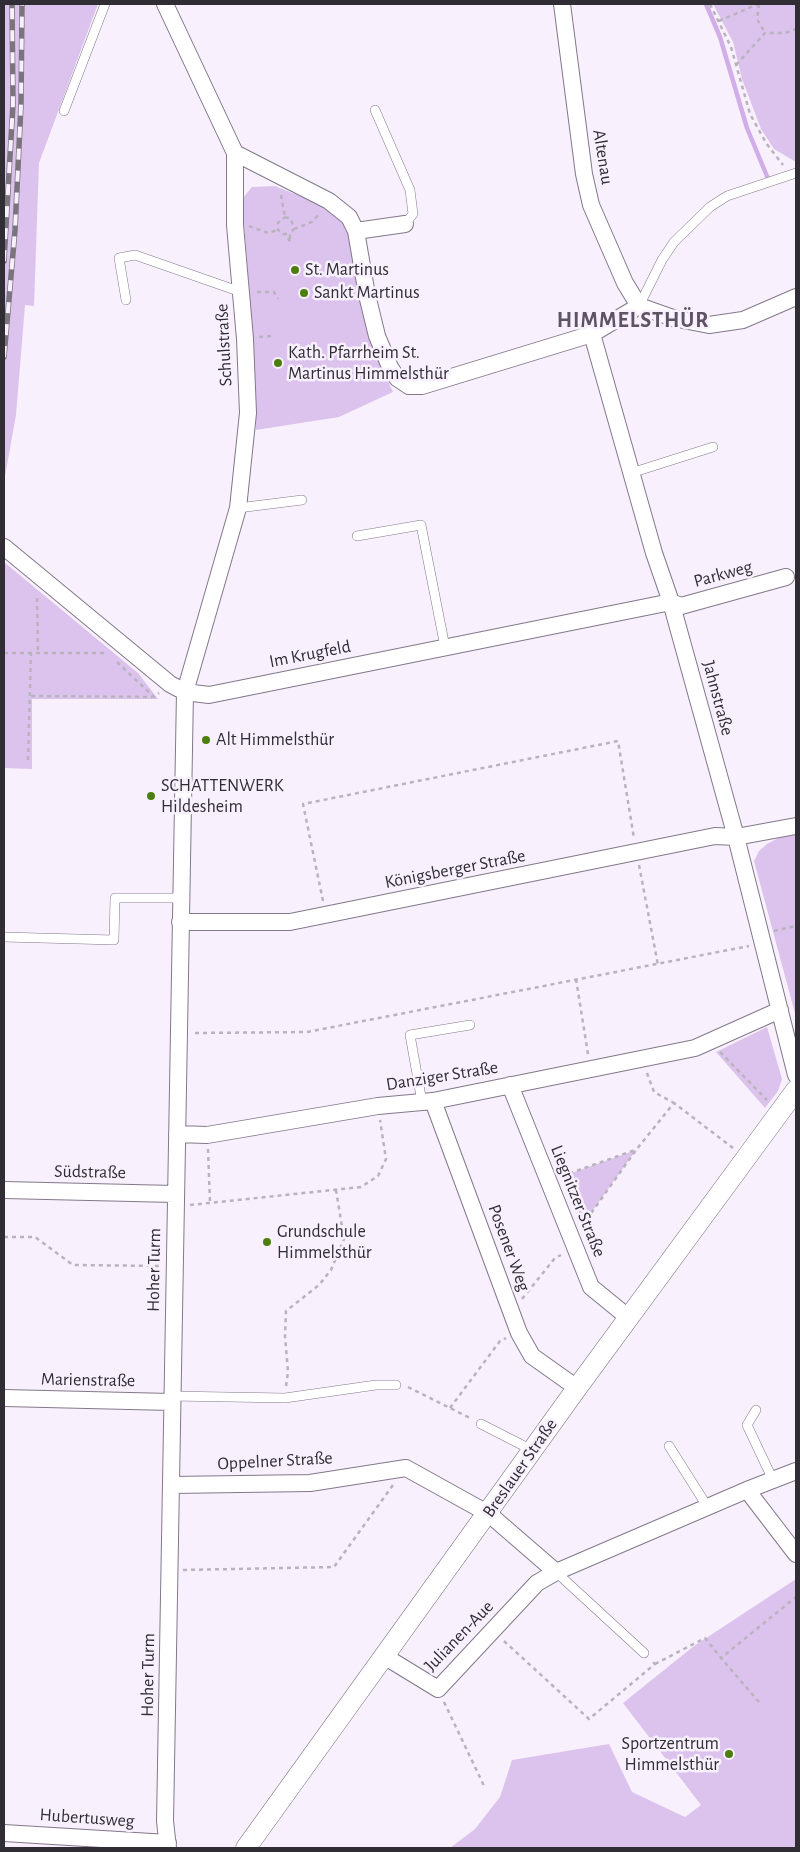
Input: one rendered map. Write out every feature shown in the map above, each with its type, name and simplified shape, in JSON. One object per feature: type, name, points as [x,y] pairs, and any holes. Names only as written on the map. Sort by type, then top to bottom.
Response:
[{"type":"street","name":"Schulstraße","points":[[165,4],[235,153],[236,225],[253,412],[238,508],[178,688]]},
{"type":"street","name":"Altenau","points":[[562,4],[584,174],[591,205],[625,283],[639,306]]},
{"type":"street","points":[[235,153],[329,201],[349,217],[356,231],[367,295],[378,336],[390,367],[397,378],[408,386],[422,386],[592,334],[639,306],[673,318],[709,325],[743,320],[796,298]]},
{"type":"street","points":[[356,231],[405,224]]},
{"type":"street","name":"Jahnstraße","points":[[592,334],[654,553],[671,602],[736,837],[796,1075]]},
{"type":"street","points":[[4,547],[178,688]]},
{"type":"street","name":"Parkweg","points":[[671,602],[682,606],[786,578]]},
{"type":"street","name":"Im Krugfeld","points":[[178,688],[209,695],[671,602]]},
{"type":"street","name":"Hoher Turm","points":[[168,1846],[165,1821],[180,922],[178,688]]},
{"type":"street","name":"Königsberger Straße","points":[[180,922],[290,922],[715,836],[736,837],[796,826]]},
{"type":"street","name":"Danziger Straße","points":[[177,1134],[207,1135],[378,1106],[428,1102],[695,1048],[780,1010]]},
{"type":"street","name":"Liegnitzer Straße","points":[[510,1085],[591,1287],[629,1318]]},
{"type":"street","name":"Breslauer Straße","points":[[246,1848],[489,1514],[577,1388],[796,1090]]},
{"type":"street","name":"Posener Weg","points":[[428,1102],[510,1306],[519,1333],[532,1356],[577,1388]]},
{"type":"street","name":"Südstraße","points":[[4,1190],[175,1194]]},
{"type":"street","name":"Marienstraße","points":[[4,1398],[171,1400]]},
{"type":"street","points":[[406,1468],[489,1514],[556,1572]]},
{"type":"street","name":"Oppelner Straße","points":[[171,1485],[310,1483],[406,1468]]},
{"type":"street","name":"Julianen-Aue","points":[[384,1656],[438,1689],[537,1583],[556,1572],[707,1506],[796,1471]]},
{"type":"street","points":[[747,1490],[796,1554]]},
{"type":"street","name":"Hubertusweg","points":[[4,1833],[168,1846]]},
{"type":"lane","points":[[64,110],[105,4]]},
{"type":"lane","points":[[374,110],[410,190],[413,214],[405,224]]},
{"type":"lane","points":[[639,306],[662,260],[674,242],[710,207],[728,196],[793,173]]},
{"type":"lane","points":[[126,300],[119,258],[135,256],[241,292]]},
{"type":"lane","points":[[631,472],[713,447]]},
{"type":"lane","points":[[238,508],[302,500]]},
{"type":"lane","points":[[357,536],[421,526],[445,647]]},
{"type":"lane","points":[[4,937],[114,940],[115,898],[180,898]]},
{"type":"lane","points":[[428,1102],[410,1035],[470,1024]]},
{"type":"lane","points":[[171,1400],[285,1398],[376,1385],[396,1385]]},
{"type":"lane","points":[[756,1410],[747,1425],[773,1480]]},
{"type":"lane","points":[[481,1424],[533,1450]]},
{"type":"lane","points":[[669,1446],[707,1506]]},
{"type":"lane","points":[[556,1572],[644,1653]]},
{"type":"path","points":[[710,4],[731,48],[750,114],[766,143],[793,173]]},
{"type":"path","points":[[719,21],[759,4]]},
{"type":"path","points":[[759,4],[756,20],[765,33]]},
{"type":"path","points":[[736,65],[765,33],[785,33],[796,29]]},
{"type":"path","points":[[285,217],[281,196],[286,180]]},
{"type":"path","points":[[278,230],[287,234],[290,242],[290,233],[294,229],[312,222],[329,201]]},
{"type":"path","points":[[285,217],[291,219],[294,229]]},
{"type":"path","points":[[278,230],[278,223],[285,217]]},
{"type":"path","points":[[236,225],[247,225],[268,234],[278,230]]},
{"type":"path","points":[[321,296],[326,289],[340,300],[367,295]]},
{"type":"path","points":[[241,292],[274,292],[278,300]]},
{"type":"path","points":[[37,598],[38,652]]},
{"type":"path","points":[[4,653],[107,653],[154,697]]},
{"type":"path","points":[[28,760],[31,653]]},
{"type":"path","points":[[31,696],[154,697],[178,688]]},
{"type":"path","points":[[326,915],[302,804],[618,741],[636,853],[658,965]]},
{"type":"path","points":[[177,1033],[307,1032],[576,979],[658,965],[761,939],[796,926]]},
{"type":"path","points":[[576,979],[591,1068]]},
{"type":"path","points":[[711,1042],[771,1104]]},
{"type":"path","points":[[641,1058],[654,1092],[674,1104],[745,1158]]},
{"type":"path","points":[[510,1306],[524,1298],[555,1258],[574,1246],[583,1224],[636,1150],[674,1104]]},
{"type":"path","points":[[194,1205],[361,1187],[378,1176],[386,1159],[378,1106]]},
{"type":"path","points":[[207,1135],[210,1204]]},
{"type":"path","points":[[549,1181],[636,1150]]},
{"type":"path","points":[[285,1398],[288,1372],[285,1336],[286,1311],[325,1278],[331,1270],[344,1239],[336,1190]]},
{"type":"path","points":[[4,1237],[35,1237],[73,1265],[175,1266]]},
{"type":"path","points":[[450,1408],[500,1341],[519,1333]]},
{"type":"path","points":[[396,1385],[407,1387],[481,1424]]},
{"type":"path","points":[[170,1571],[334,1567],[406,1468]]},
{"type":"path","points":[[722,1658],[796,1597]]},
{"type":"path","points":[[492,1630],[589,1719],[655,1664],[705,1638],[760,1702]]},
{"type":"path","points":[[644,1653],[655,1664]]},
{"type":"path","points":[[438,1689],[485,1788]]},
{"type":"shaded area","points":[[4,4],[98,4],[39,163],[34,306],[25,305],[16,415],[4,482]]},
{"type":"shaded area","points":[[713,4],[796,4],[796,162],[774,149],[761,129],[742,79],[733,42]]},
{"type":"shaded area","points":[[275,186],[320,204],[349,226],[369,340],[393,392],[339,417],[256,430],[250,299],[242,199],[252,187]]},
{"type":"shaded area","points":[[4,562],[138,673],[158,699],[32,699],[32,769],[4,768]]},
{"type":"shaded area","points":[[796,834],[796,1017],[754,861],[759,851],[767,844],[784,835]]},
{"type":"shaded area","points":[[767,1027],[782,1079],[778,1091],[765,1108],[716,1052]]},
{"type":"shaded area","points":[[636,1150],[583,1224],[566,1175]]},
{"type":"shaded area","name":"Sportzentrum Himmelsthür","points":[[796,1579],[796,1848],[450,1848],[475,1829],[500,1797],[512,1760],[609,1744],[632,1792],[685,1817],[701,1805],[623,1703],[694,1646]]},
{"type":"waterway","points":[[706,4],[720,37],[747,128],[769,181]]},
{"type":"railway","points":[[4,261],[13,104],[12,4]]},
{"type":"railway","points":[[4,357],[15,230],[21,105],[22,4]]},
{"type":"place","name":"St. Martinus","points":[[295,270]]},
{"type":"place","name":"Sankt Martinus","points":[[304,293]]},
{"type":"place","name":"Kath. Pfarrheim St. Martinus Himmelsthür","points":[[278,363]]},
{"type":"place","name":"Alt Himmelsthür","points":[[206,740]]},
{"type":"place","name":"SCHATTENWERK Hildesheim","points":[[151,796]]},
{"type":"place","name":"Grundschule Himmelsthür","points":[[267,1242]]},
{"type":"place","name":"Sportzentrum Himmelsthür","points":[[729,1754]]},
{"type":"district","name":"HIMMELSTHÜR","points":[[633,320]]}]
